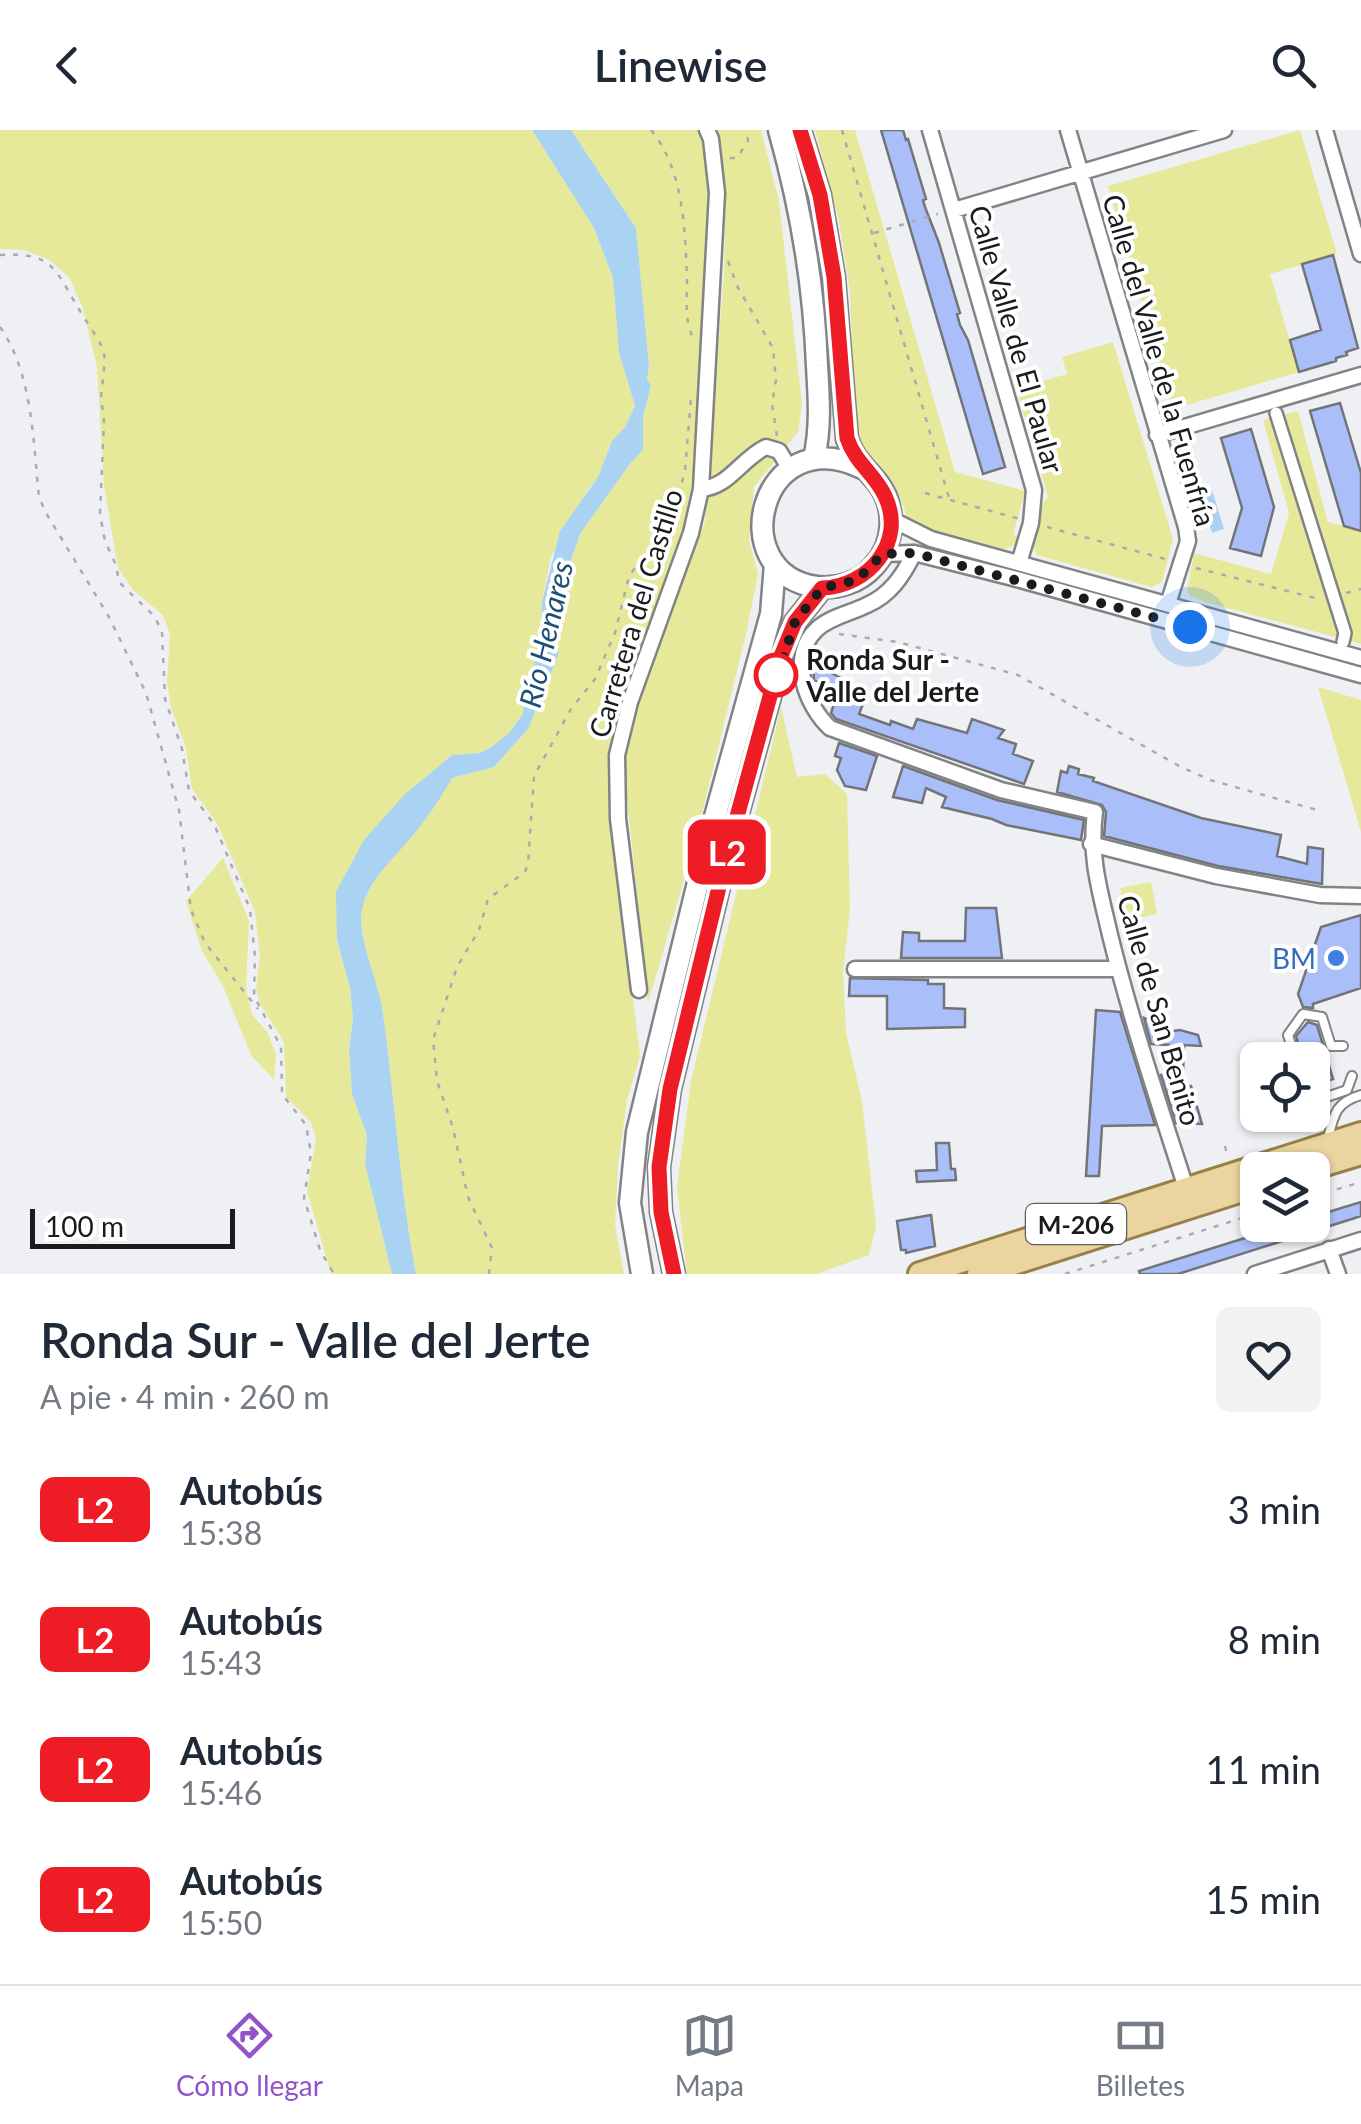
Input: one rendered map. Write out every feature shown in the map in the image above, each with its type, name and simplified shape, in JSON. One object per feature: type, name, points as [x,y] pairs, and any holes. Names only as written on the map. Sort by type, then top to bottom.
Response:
[{"type":"main road","points":[[779,130],[798,198],[809,261],[820,422],[814,458]]},
{"type":"main road","points":[[800,130],[820,195],[834,277],[847,438],[853,456],[877,482],[887,500],[891,520],[883,554],[857,580],[822,588],[796,580],[776,564],[765,545],[761,524],[769,493],[790,468],[814,458],[847,461],[862,468]]},
{"type":"main road","points":[[642,1274],[630,1202],[637,1132],[708,842],[771,614],[776,564]]},
{"type":"main road","points":[[674,1274],[661,1212],[659,1167],[670,1089],[729,846],[781,656],[795,622],[822,588]]},
{"type":"main road","name":"M-206","points":[[920,1274],[1361,1134]]},
{"type":"main road","points":[[1330,1162],[1361,1153]]},
{"type":"main road","name":"M-206","points":[[979,1274],[1240,1190]]},
{"type":"street","name":"Carretera del Castillo","points":[[639,990],[618,819],[616,755],[630,702],[691,533],[701,489],[717,193],[707,130]]},
{"type":"street","name":"Calle Valle de El Paular","points":[[930,130],[1034,490],[1031,523],[1019,563]]},
{"type":"street","name":"Calle del Valle de la Fuenfría","points":[[1068,130],[1186,527],[1188,541],[1168,604]]},
{"type":"street","points":[[954,210],[1224,130]]},
{"type":"street","points":[[1326,130],[1361,254]]},
{"type":"street","points":[[1157,435],[1361,375]]},
{"type":"street","points":[[1276,413],[1345,633],[1343,642]]},
{"type":"street","points":[[701,489],[721,484],[766,447],[775,448],[790,468]]},
{"type":"street","points":[[891,520],[912,531],[1019,563],[1361,658]]},
{"type":"street","points":[[883,554],[914,553],[1361,675]]},
{"type":"street","points":[[818,628],[870,604],[892,588],[904,575],[914,553]]},
{"type":"street","name":"Calle de San Benito","points":[[818,628],[801,658],[802,680],[821,720],[830,728],[1001,790],[1095,812],[1091,844],[1118,968],[1186,1188]]},
{"type":"street","points":[[1091,844],[1216,876],[1320,895],[1361,896]]},
{"type":"street","points":[[855,969],[1118,968]]},
{"type":"street","points":[[1256,1274],[1361,1240]]},
{"type":"street","points":[[1329,1249],[1338,1274]]},
{"type":"lane","points":[[1290,1042],[1288,1035],[1304,1014],[1322,1016],[1330,1042]]},
{"type":"lane","points":[[1330,1043],[1343,1046]]},
{"type":"lane","points":[[1330,1096],[1347,1090],[1352,1076]]},
{"type":"lane","points":[[1326,1145],[1336,1107],[1361,1094]]},
{"type":"path","points":[[651,130],[678,189],[686,256],[686,323],[701,356],[710,346]]},
{"type":"path","points":[[713,160],[737,158],[748,141],[746,130]]},
{"type":"path","points":[[842,130],[949,500]]},
{"type":"path","points":[[872,234],[954,210]]},
{"type":"path","points":[[0,255],[26,253],[52,265],[102,347],[100,514],[106,541],[119,582],[154,616],[162,631],[165,699],[182,749],[190,791],[223,844],[250,908],[254,996],[281,1046],[282,1094],[306,1125],[311,1153],[304,1198],[320,1250],[334,1274]]},
{"type":"path","points":[[715,253],[728,259],[737,286],[772,348],[776,380],[772,404],[778,438],[775,448]]},
{"type":"path","points":[[0,326],[22,372],[39,497],[109,617],[146,693],[179,810],[191,910],[205,943],[260,1010]]},
{"type":"path","points":[[489,1274],[492,1248],[468,1197],[453,1128],[437,1081],[432,1040],[457,968],[479,930],[488,898],[525,872],[530,852],[534,776],[571,709],[596,679],[614,633],[629,576],[662,531],[678,497],[685,471],[692,394]]},
{"type":"path","points":[[925,492],[1319,599],[1361,589]]},
{"type":"path","points":[[818,628],[898,642],[1018,674],[1179,766],[1210,780],[1320,811]]},
{"type":"path","points":[[1225,1146],[1228,1158]]},
{"type":"path","points":[[1330,1191],[1361,1182]]},
{"type":"path","points":[[1064,1274],[1240,1219]]},
{"type":"green space","points":[[0,130],[532,130],[594,228],[613,278],[619,353],[635,406],[625,427],[612,441],[598,477],[551,557],[540,639],[522,715],[509,733],[490,748],[452,755],[404,795],[337,940],[350,988],[353,1018],[349,1049],[352,1094],[367,1135],[365,1164],[392,1274],[331,1274],[307,1191],[316,1138],[311,1122],[286,1097],[284,1042],[260,1004],[256,989],[260,956],[255,912],[218,825],[192,789],[186,748],[171,707],[167,682],[170,634],[163,615],[134,591],[118,568],[104,486],[97,367],[83,309],[69,277],[49,260],[25,250],[0,249]]},
{"type":"green space","points":[[571,130],[700,130],[709,194],[694,485],[687,524],[620,708],[611,745],[610,801],[640,1056],[627,1100],[618,1166],[615,1225],[624,1274],[416,1274],[382,1007],[365,944],[362,910],[376,878],[452,778],[494,767],[528,729],[558,656],[557,623],[563,583],[580,534],[643,450],[643,416],[651,386],[647,379],[636,228]]},
{"type":"green space","points":[[717,130],[761,130],[779,201],[802,404],[798,432],[754,487],[749,540],[758,574],[746,634],[694,846],[648,1003],[624,768],[629,729],[644,680],[705,521],[724,274],[726,190]]},
{"type":"green space","points":[[815,130],[855,130],[955,472],[1025,491],[1013,535],[1018,537],[1011,547],[997,550],[930,532],[907,520],[897,492],[860,439],[855,426],[850,292],[839,221]]},
{"type":"green space","points":[[1300,130],[1337,254],[1270,274],[1299,372],[1173,409],[1108,186]]},
{"type":"green space","points":[[1113,342],[1173,539],[1162,582],[1151,587],[1037,555],[1031,544],[1041,505],[1048,497],[1016,389],[1067,374],[1062,357]]},
{"type":"green space","points":[[1298,411],[1328,522],[1361,531],[1361,644],[1205,602],[1187,591],[1194,553],[1271,574],[1289,513],[1263,420]]},
{"type":"green space","points":[[1318,687],[1361,700],[1361,832]]},
{"type":"green space","points":[[781,707],[797,777],[825,774],[847,794],[850,909],[843,973],[846,1032],[862,1101],[876,1227],[869,1255],[817,1274],[687,1274],[677,1187],[691,1081]]},
{"type":"green space","points":[[223,858],[249,921],[246,989],[252,1014],[268,1033],[276,1055],[274,1080],[251,1055],[223,986],[202,951],[186,901]]},
{"type":"green space","points":[[1151,882],[1157,914],[1126,920],[1120,888]]},
{"type":"water","name":"Río Henares","points":[[532,130],[571,130],[636,228],[647,379],[651,386],[643,416],[643,450],[580,534],[563,583],[557,623],[558,656],[528,729],[494,767],[452,778],[365,898],[362,932],[382,1007],[416,1274],[392,1274],[365,1164],[367,1135],[352,1094],[349,1049],[353,1018],[350,988],[337,940],[336,892],[364,840],[404,795],[452,755],[490,748],[509,733],[522,715],[540,639],[542,602],[560,531],[598,477],[612,441],[625,427],[635,406],[619,353],[613,278],[594,228]]},
{"type":"water","points":[[1212,490],[1224,529],[1212,533],[1200,494]]},
{"type":"building","points":[[881,130],[903,130],[908,139],[1005,467],[983,474]]},
{"type":"building","points":[[1333,255],[1358,348],[1336,361],[1299,372],[1290,340],[1321,330],[1302,264]]},
{"type":"building","points":[[1340,403],[1361,473],[1361,531],[1344,526],[1310,411]]},
{"type":"building","points":[[1251,429],[1274,507],[1261,556],[1230,548],[1242,508],[1221,438]]},
{"type":"building","points":[[813,664],[843,679],[839,689],[814,680]]},
{"type":"building","points":[[839,689],[865,699],[859,714],[890,725],[891,721],[913,729],[917,719],[967,733],[972,719],[1004,730],[998,738],[1016,744],[1013,754],[1033,761],[1024,784],[836,719],[831,713]]},
{"type":"building","points":[[839,743],[877,756],[866,790],[845,786],[837,770],[841,758],[835,756]]},
{"type":"building","points":[[903,766],[997,800],[1084,820],[1081,840],[942,807],[946,797],[926,788],[922,803],[893,797]]},
{"type":"building","points":[[1069,766],[1079,769],[1078,774],[1094,778],[1093,781],[1201,818],[1281,835],[1277,856],[1307,864],[1308,847],[1323,849],[1322,884],[1218,866],[1104,836],[1106,812],[1102,805],[1057,792],[1061,771],[1067,773]]},
{"type":"building","points":[[966,908],[996,908],[1002,958],[901,958],[903,932],[919,933],[919,941],[965,941]]},
{"type":"building","name":"BM","points":[[1361,915],[1361,988],[1313,1004],[1313,1008],[1303,1007],[1298,994],[1321,927]]},
{"type":"building","points":[[850,978],[944,984],[944,1008],[965,1009],[965,1027],[887,1029],[887,996],[849,996]]},
{"type":"building","points":[[1096,1010],[1120,1012],[1155,1125],[1102,1126],[1099,1176],[1086,1176]]},
{"type":"building","points":[[1144,1018],[1165,1025],[1166,1032],[1180,1030],[1198,1035],[1201,1046],[1184,1045],[1183,1086],[1191,1086],[1202,1124],[1176,1123],[1161,1075],[1167,1075],[1169,1045],[1151,1044]]},
{"type":"building","points":[[1308,1022],[1317,1025],[1322,1042],[1298,1042],[1296,1036]]},
{"type":"building","points":[[936,1143],[949,1143],[956,1180],[917,1182],[916,1171],[937,1170]]},
{"type":"building","points":[[1361,1202],[1361,1216],[1330,1226],[1330,1211]]},
{"type":"building","points":[[931,1215],[935,1246],[906,1253],[901,1250],[897,1221]]},
{"type":"building","points":[[1240,1240],[1279,1242],[1178,1274],[1139,1271]]},
{"type":"bus line","name":"L2","points":[[674,1274],[661,1212],[659,1167],[670,1089],[729,846],[781,656],[795,622],[822,588],[846,584],[867,573],[883,554],[890,531],[887,500],[877,482],[853,456],[847,438],[834,277],[820,195],[800,130]]},
{"type":"place","name":"Ronda Sur - Valle del Jerte","points":[[776,675]]},
{"type":"place","name":"BM","points":[[1336,958]]},
{"type":"route","points":[[776,675],[772,692],[795,622],[822,588],[857,580],[883,554],[914,553],[1190,627]]}]
